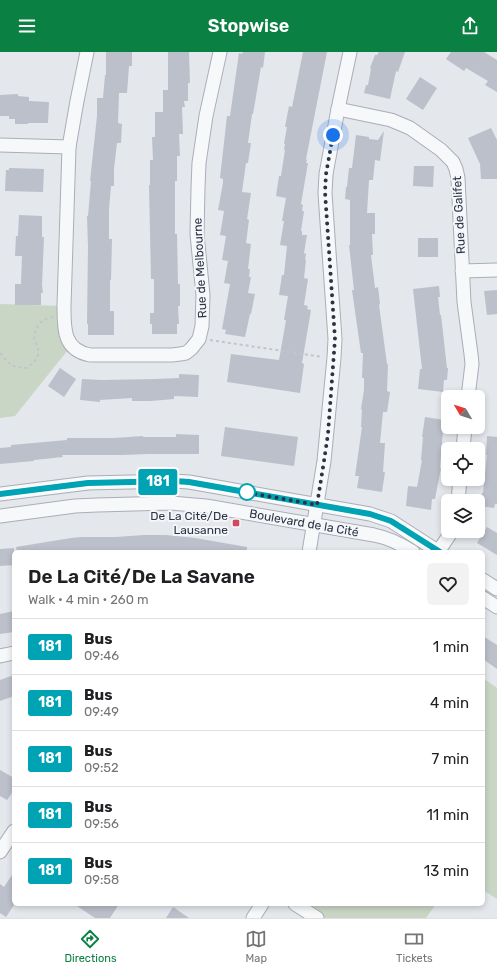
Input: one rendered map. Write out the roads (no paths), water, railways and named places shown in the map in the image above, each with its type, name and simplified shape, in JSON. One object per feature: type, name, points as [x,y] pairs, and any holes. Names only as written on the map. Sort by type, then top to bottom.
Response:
[{"type":"street","points":[[0,144],[69,147],[76,101],[87,52]]},
{"type":"street","name":"Rue de Melbourne","points":[[69,147],[64,316],[67,339],[71,346],[76,350],[86,354],[128,355],[186,353],[199,339],[202,326],[203,295],[198,234],[199,163],[206,116],[220,52]]},
{"type":"street","points":[[309,550],[324,461],[335,339],[325,192],[326,174],[350,52]]},
{"type":"street","name":"Rue de Galifet","points":[[338,109],[391,120],[410,128],[441,150],[453,162],[458,178],[464,302],[472,364],[469,390]]},
{"type":"street","points":[[462,272],[497,270]]},
{"type":"street","name":"Boulevard de la Cité","points":[[0,494],[88,483],[174,481],[200,484],[370,514],[391,521],[436,550]]},
{"type":"street","name":"Boulevard de la Cité","points":[[0,516],[75,506],[171,503],[206,506],[386,538],[409,550]]},
{"type":"street","points":[[440,550],[448,538]]},
{"type":"street","points":[[485,581],[497,589]]},
{"type":"street","points":[[485,599],[497,607]]},
{"type":"street","points":[[0,656],[12,653]]},
{"type":"street","points":[[0,852],[12,834]]},
{"type":"street","points":[[253,918],[261,906]]},
{"type":"street","points":[[298,906],[317,918]]},
{"type":"place","name":"De La Cité/De Lausanne","points":[[236,523]]}]
